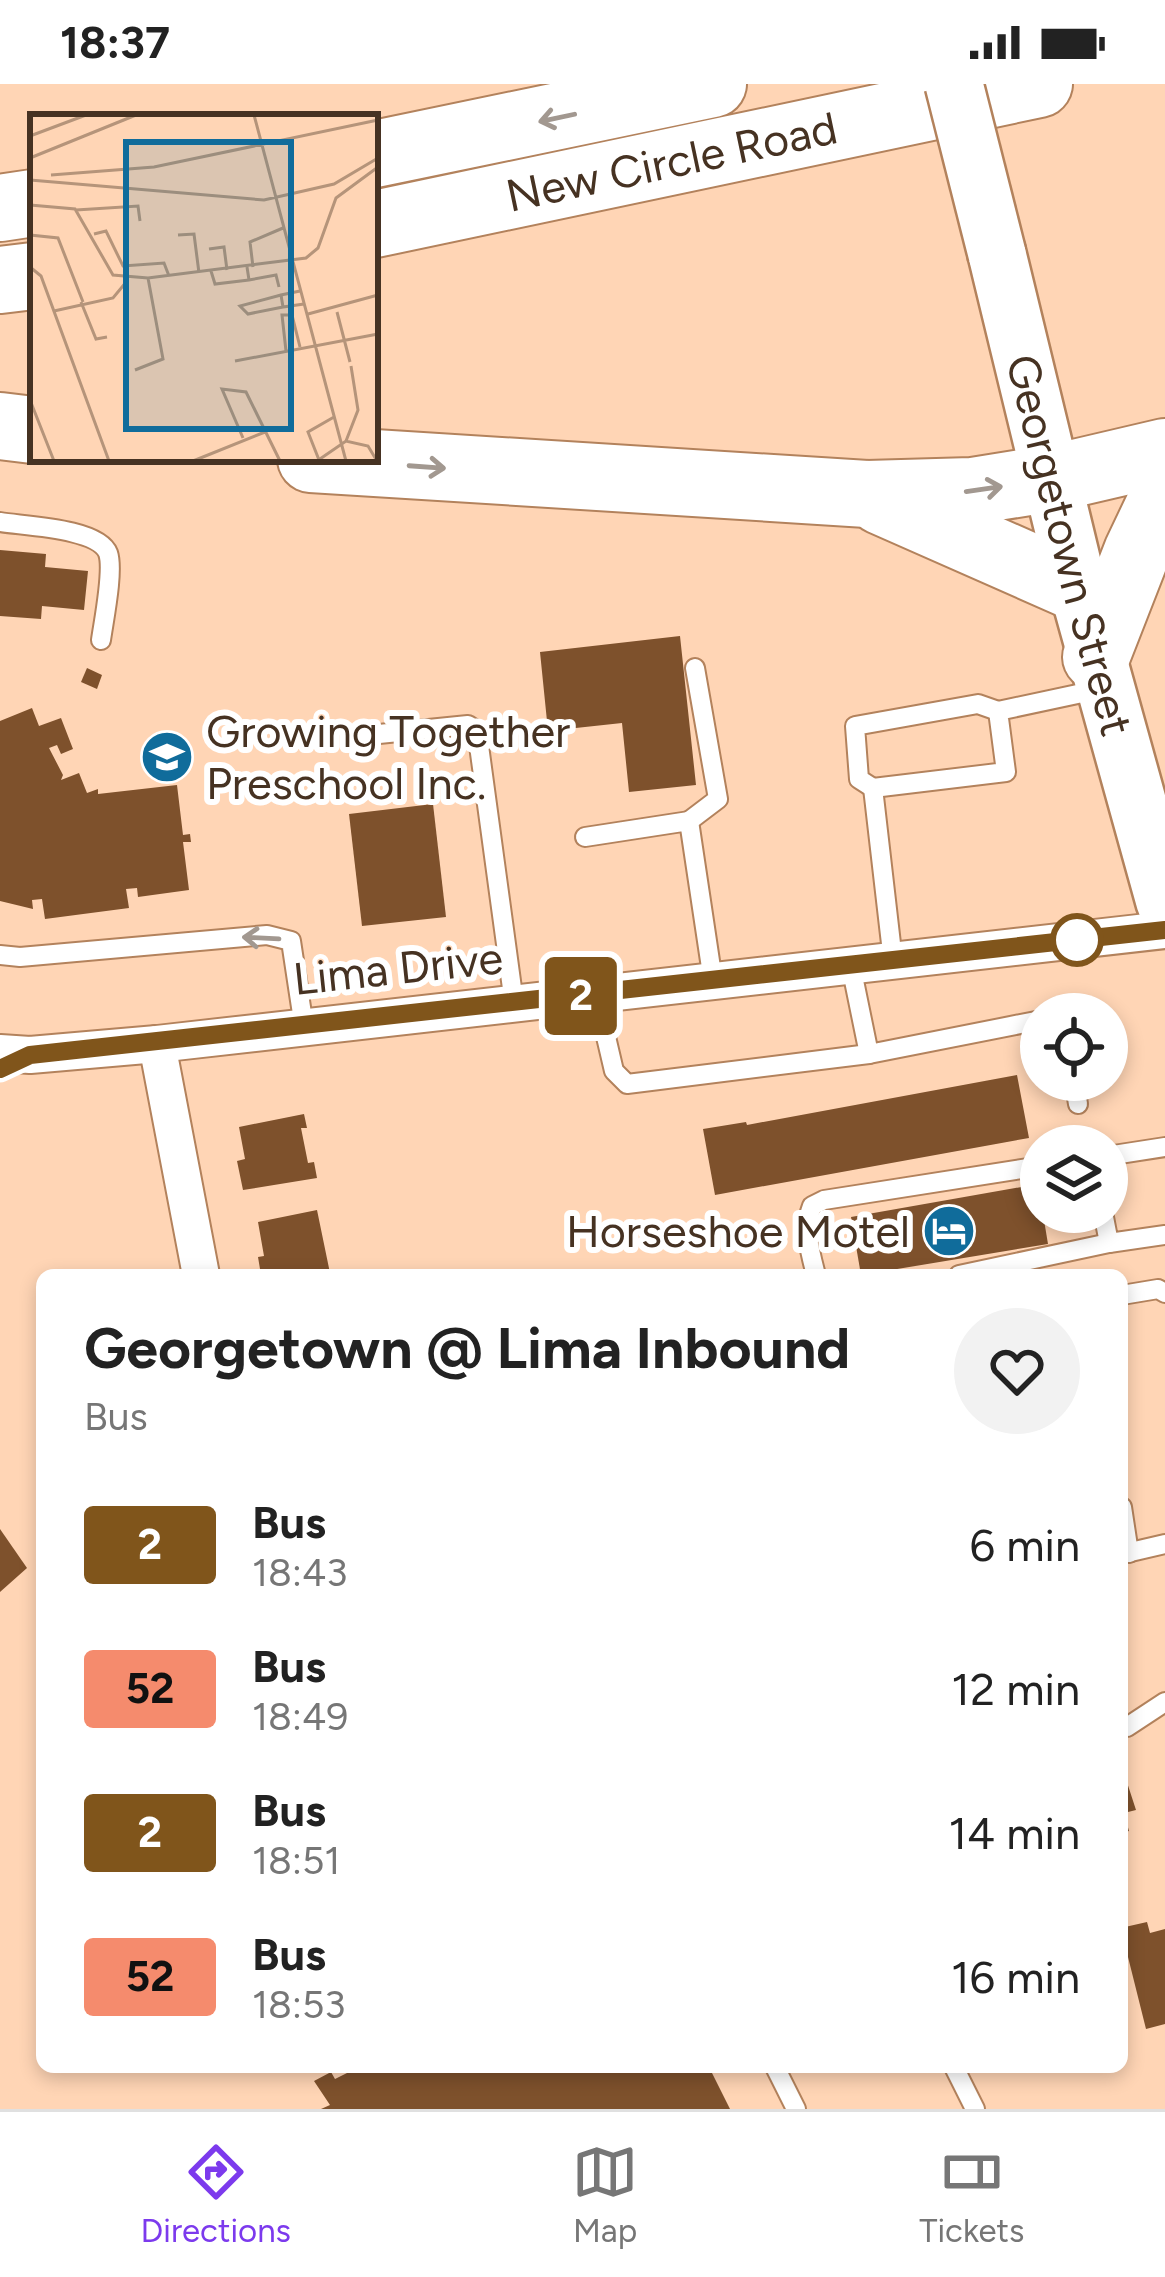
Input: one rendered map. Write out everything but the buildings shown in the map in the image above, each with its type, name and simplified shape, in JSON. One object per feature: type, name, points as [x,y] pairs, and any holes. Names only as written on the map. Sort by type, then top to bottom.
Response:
[{"type":"highway","name":"New Circle Road","points":[[378,153],[713,84]]},
{"type":"highway","name":"New Circle Road","points":[[378,223],[1040,84]]},
{"type":"highway","points":[[0,208],[30,203]]},
{"type":"highway","points":[[0,280],[30,276]]},
{"type":"highway","points":[[0,426],[30,430]]},
{"type":"highway","points":[[358,462],[867,494],[972,491],[1165,452]]},
{"type":"highway","points":[[1101,673],[1137,552],[1165,493]]},
{"type":"highway","points":[[867,494],[1078,588]]},
{"type":"main road","name":"Georgetown Street","points":[[954,84],[1078,588],[1165,902]]},
{"type":"street","name":"Lima Drive","points":[[10,1059],[1165,930]]},
{"type":"street","points":[[157,1044],[200,1269]]},
{"type":"lane","points":[[0,522],[82,534],[102,544],[110,556],[101,640]]},
{"type":"lane","points":[[585,837],[689,821],[718,799],[694,668]]},
{"type":"lane","points":[[873,788],[859,779],[854,726],[949,715],[978,704],[998,711],[1101,673]]},
{"type":"lane","points":[[873,788],[906,775],[950,770],[1006,772],[998,711]]},
{"type":"lane","points":[[369,735],[468,725],[477,730],[514,1003]]},
{"type":"lane","points":[[873,788],[893,961]]},
{"type":"lane","points":[[689,821],[713,981]]},
{"type":"lane","points":[[0,955],[267,934],[291,941],[304,1027]]},
{"type":"lane","points":[[851,966],[869,1054]]},
{"type":"lane","points":[[596,994],[614,1071],[627,1084],[869,1054],[1020,1024]]},
{"type":"lane","points":[[1128,1153],[1165,1147]]},
{"type":"lane","points":[[815,1269],[808,1216],[812,1206],[824,1200],[1020,1169]]},
{"type":"lane","points":[[1107,1233],[1109,1243]]},
{"type":"lane","points":[[987,1269],[1165,1235]]},
{"type":"lane","points":[[1128,1294],[1158,1289],[1165,1293]]},
{"type":"lane","points":[[1128,1553],[1165,1544]]},
{"type":"lane","points":[[1128,1726],[1165,1702]]},
{"type":"lane","points":[[778,2073],[796,2109]]},
{"type":"lane","points":[[956,2073],[974,2109]]},
{"type":"bus line","name":"2","points":[[0,1069],[30,1055],[1165,930]]},
{"type":"place","name":"Growing Together Preschool Inc.","points":[[167,757]]},
{"type":"place","name":"Horseshoe Motel","points":[[949,1231]]}]
